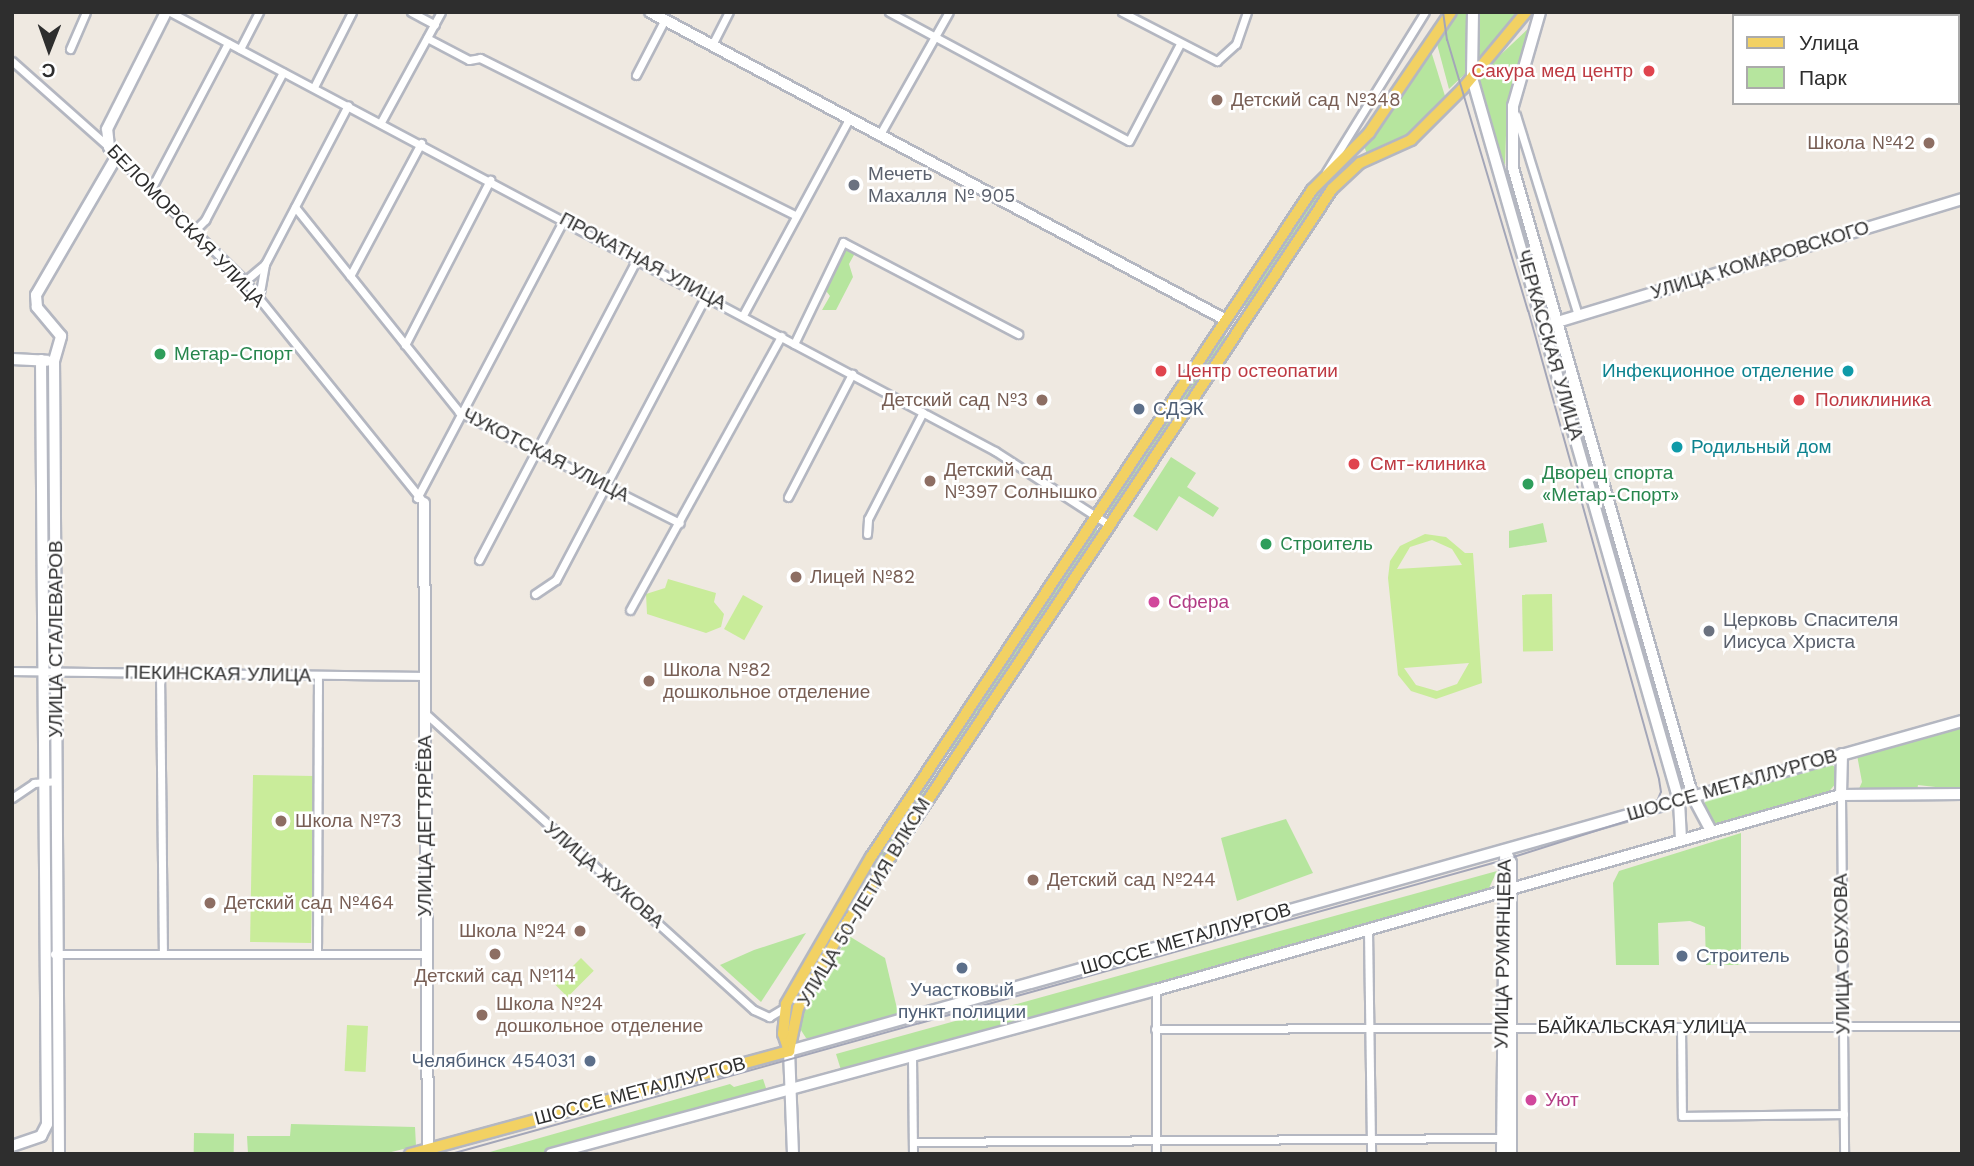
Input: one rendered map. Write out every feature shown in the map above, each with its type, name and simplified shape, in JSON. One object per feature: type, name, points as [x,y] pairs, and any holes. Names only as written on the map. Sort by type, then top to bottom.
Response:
[{"type":"main road","name":"УЛИЦА 50-ЛЕТИЯ ВЛКСМ","points":[[789,1051],[783,1034],[786,1004],[871,858],[1322,177],[1369,133],[1451,12]]},
{"type":"main road","name":"УЛИЦА 50-ЛЕТИЯ ВЛКСМ","points":[[789,1051],[798,1008],[842,930],[1332,189],[1360,163],[1411,140],[1472,78],[1526,12]]},
{"type":"main road","points":[[1226,320],[1239,329]]},
{"type":"main road","name":"ШОССЕ МЕТАЛЛУРГОВ","points":[[410,1154],[789,1051]]},
{"type":"street","points":[[70,49],[86,12]]},
{"type":"street","points":[[109,147],[107,129],[168,12]]},
{"type":"street","name":"ПРОКАТНАЯ УЛИЦА","points":[[168,12],[382,122],[564,219],[636,261],[923,411],[995,451],[1108,524]]},
{"type":"street","points":[[240,49],[259,12]]},
{"type":"street","points":[[314,87],[352,12]]},
{"type":"street","points":[[411,12],[435,24]]},
{"type":"street","points":[[382,122],[441,12]]},
{"type":"street","points":[[650,12],[1226,320]]},
{"type":"street","points":[[712,45],[729,12]]},
{"type":"street","points":[[890,12],[1129,141],[1180,44]]},
{"type":"street","points":[[879,136],[949,12]]},
{"type":"street","points":[[1122,12],[1207,58],[1224,58],[1236,44],[1247,12]]},
{"type":"street","points":[[1322,177],[1425,12]]},
{"type":"street","name":"ЧЕРКАССКАЯ УЛИЦА","points":[[1473,12],[1472,78],[1679,801],[1681,840]]},
{"type":"street","name":"ЧЕРКАССКАЯ УЛИЦА","points":[[1540,12],[1513,106],[1513,168],[1693,797],[1711,831]]},
{"type":"street","points":[[636,75],[665,19]]},
{"type":"street","points":[[427,38],[469,60],[480,58],[795,215]]},
{"type":"street","points":[[152,189],[229,43]]},
{"type":"street","name":"БЕЛОМОРСКАЯ УЛИЦА","points":[[12,61],[109,147],[245,281],[421,500]]},
{"type":"street","points":[[194,231],[205,220],[283,72]]},
{"type":"street","points":[[259,298],[265,264],[348,105]]},
{"type":"street","points":[[1513,106],[1578,315]]},
{"type":"street","points":[[743,315],[849,119]]},
{"type":"street","points":[[350,276],[421,143]]},
{"type":"street","name":"УЛИЦА СТАЛЕВАРОВ","points":[[47,1124],[57,781],[54,361],[60,332],[37,307],[36,295],[117,156]]},
{"type":"street","points":[[405,345],[490,180]]},
{"type":"street","name":"УЛИЦА КОМАРОВСКОГО","points":[[1544,326],[1962,199]]},
{"type":"street","name":"ЧУКОТСКАЯ УЛИЦА","points":[[295,207],[460,412],[680,523]]},
{"type":"street","points":[[421,500],[460,412],[564,219]]},
{"type":"street","points":[[794,344],[811,316],[816,295],[843,242],[1018,334]]},
{"type":"street","points":[[479,561],[636,261]]},
{"type":"street","points":[[245,281],[265,264]]},
{"type":"street","points":[[535,594],[556,580],[706,296]]},
{"type":"street","points":[[630,610],[781,336]]},
{"type":"street","points":[[12,359],[54,361]]},
{"type":"street","name":"УЛИЦА СТАЛЕВАРОВ","points":[[41,360],[46,781],[60,1154]]},
{"type":"street","points":[[789,497],[852,374]]},
{"type":"street","points":[[867,534],[867,519],[923,411]]},
{"type":"street","name":"УЛИЦА ДЕГТЯРЁВА","points":[[421,500],[428,1149]]},
{"type":"street","points":[[43,546],[55,546]]},
{"type":"street","name":"ПЕКИНСКАЯ УЛИЦА","points":[[12,671],[424,676]]},
{"type":"street","points":[[160,672],[163,954]]},
{"type":"street","points":[[317,954],[318,676]]},
{"type":"street","name":"УЛИЦА ЖУКОВА","points":[[425,713],[763,1016],[775,1017],[786,1004]]},
{"type":"street","name":"ШОССЕ МЕТАЛЛУРГОВ","points":[[789,1051],[1962,721]]},
{"type":"street","name":"УЛИЦА ОБУХОВА","points":[[1842,754],[1844,1154]]},
{"type":"street","points":[[12,799],[34,783],[57,781]]},
{"type":"street","name":"ШОССЕ МЕТАЛЛУРГОВ","points":[[551,1154],[1156,990],[1841,795],[1962,794]]},
{"type":"street","name":"УЛИЦА РУМЯНЦЕВА","points":[[1502,1154],[1508,888],[1505,850]]},
{"type":"street","points":[[1368,930],[1371,1154]]},
{"type":"street","points":[[53,954],[424,954]]},
{"type":"street","points":[[1156,990],[1156,1154]]},
{"type":"street","name":"БАЙКАЛЬСКАЯ УЛИЦА","points":[[1155,1029],[1962,1026]]},
{"type":"street","points":[[1681,1027],[1682,1116],[1844,1114]]},
{"type":"street","name":"УЛИЦА РУМЯНЦЕВА","points":[[1506,1028],[1511,1154]]},
{"type":"street","points":[[789,1051],[793,1154]]},
{"type":"street","points":[[912,1057],[913,1154]]},
{"type":"street","points":[[12,1146],[41,1136],[47,1124],[59,1128]]},
{"type":"street","points":[[913,1142],[1371,1142],[1502,1138]]},
{"type":"green space","points":[[1458,12],[1467,12],[1465,74],[1449,89],[1437,44]]},
{"type":"green space","points":[[1480,12],[1518,12],[1478,63],[1477,26]]},
{"type":"green space","points":[[1531,26],[1507,104],[1505,166],[1476,78]]},
{"type":"green space","points":[[1431,51],[1445,96],[1405,138],[1367,154],[1364,146]]},
{"type":"green space","points":[[1329,177],[1331,179],[1246,307],[1243,305]]},
{"type":"green space","points":[[844,247],[855,253],[849,264],[853,277],[836,310],[822,310],[830,296],[823,287]]},
{"type":"green space","points":[[1225,335],[1225,339],[1110,514],[1106,512]]},
{"type":"green space","points":[[1171,457],[1196,473],[1187,487],[1219,508],[1213,517],[1179,496],[1157,531],[1133,516]]},
{"type":"green space","points":[[1543,523],[1547,542],[1509,548],[1509,531]]},
{"type":"green space","points":[[1095,529],[1098,531],[951,751],[950,749]]},
{"type":"green space","points":[[1425,534],[1446,537],[1465,553],[1473,553],[1482,683],[1436,699],[1411,691],[1398,675],[1388,578],[1390,561],[1400,546]],"holes":[[[1432,540],[1452,549],[1462,565],[1397,569],[1410,547]],[[1469,663],[1457,684],[1437,691],[1416,685],[1404,668]]]},
{"type":"green space","points":[[668,579],[716,593],[714,602],[724,614],[721,627],[706,633],[647,614],[646,594],[665,588]]},
{"type":"green space","points":[[1552,594],[1553,651],[1523,652],[1522,595]]},
{"type":"green space","points":[[743,595],[763,606],[744,640],[724,629]]},
{"type":"green space","points":[[1962,726],[1962,790],[1918,785],[1917,791],[1858,791],[1862,782],[1857,755]]},
{"type":"green space","points":[[944,761],[851,905],[791,1008],[789,1027],[788,1006],[849,903]]},
{"type":"green space","points":[[1830,763],[1836,768],[1837,782],[1826,795],[1718,826],[1702,809],[1707,798]]},
{"type":"green space","points":[[253,775],[314,776],[311,943],[250,942]]},
{"type":"green space","points":[[1286,819],[1313,873],[1237,901],[1221,838]]},
{"type":"green space","points":[[1741,833],[1741,965],[1706,965],[1705,927],[1690,921],[1658,923],[1659,965],[1616,965],[1613,883],[1619,871]]},
{"type":"green space","points":[[1497,871],[1489,888],[1280,949],[841,1070],[836,1054]]},
{"type":"green space","points":[[806,933],[761,1002],[720,965],[754,950]]},
{"type":"green space","points":[[849,936],[885,958],[899,1017],[820,1039],[806,1038],[799,1027],[802,1008]]},
{"type":"green space","points":[[581,958],[594,971],[568,997],[555,984]]},
{"type":"green space","points":[[347,1025],[368,1026],[366,1072],[345,1071]]},
{"type":"green space","points":[[763,1079],[767,1091],[544,1154],[483,1154],[730,1084],[734,1087]]},
{"type":"green space","points":[[291,1124],[415,1127],[416,1146],[383,1154],[248,1154],[247,1136],[290,1136]]},
{"type":"green space","points":[[194,1133],[234,1134],[234,1154],[194,1154]]},
{"type":"tram line","points":[[451,1154],[1504,860],[1652,813],[1661,792],[1659,779],[1528,311],[1447,40],[1443,12]]},
{"type":"place","name":"Сакура мед центр","points":[[1649,71]]},
{"type":"place","name":"Детский сад №348","points":[[1217,100]]},
{"type":"place","name":"Школа №42","points":[[1929,143]]},
{"type":"place","name":"Мечеть Махалля № 905","points":[[854,185]]},
{"type":"place","name":"Метар-Спорт","points":[[160,354]]},
{"type":"place","name":"Центр остеопатии","points":[[1161,371]]},
{"type":"place","name":"Инфекционное отделение","points":[[1848,371]]},
{"type":"place","name":"Детский сад №3","points":[[1042,400]]},
{"type":"place","name":"Поликлиника","points":[[1799,400]]},
{"type":"place","name":"СДЭК","points":[[1139,409]]},
{"type":"place","name":"Родильный дом","points":[[1677,447]]},
{"type":"place","name":"Смт-клиника","points":[[1354,464]]},
{"type":"place","name":"Детский сад №397 Солнышко","points":[[930,481]]},
{"type":"place","name":"Дворец спорта «Метар-Спорт»","points":[[1528,484]]},
{"type":"place","name":"Cтроитель","points":[[1266,544]]},
{"type":"place","name":"Лицей №82","points":[[796,577]]},
{"type":"place","name":"Сфера","points":[[1154,602]]},
{"type":"place","name":"Церковь Спасителя Иисуса Христа","points":[[1709,631]]},
{"type":"place","name":"Школа №82 дошкольное отделение","points":[[649,681]]},
{"type":"place","name":"Школа №73","points":[[281,821]]},
{"type":"place","name":"Детский сад №244","points":[[1033,880]]},
{"type":"place","name":"Детский сад №464","points":[[210,903]]},
{"type":"place","name":"Школа №24","points":[[580,931]]},
{"type":"place","name":"Детский сад №114","points":[[495,954]]},
{"type":"place","name":"Строитель","points":[[1682,956]]},
{"type":"place","name":"Участковый пункт полиции","points":[[962,968]]},
{"type":"place","name":"Школа №24 дошкольное отделение","points":[[482,1015]]},
{"type":"place","name":"Челябинск 454031","points":[[590,1061]]},
{"type":"place","name":"Уют","points":[[1531,1100]]}]
